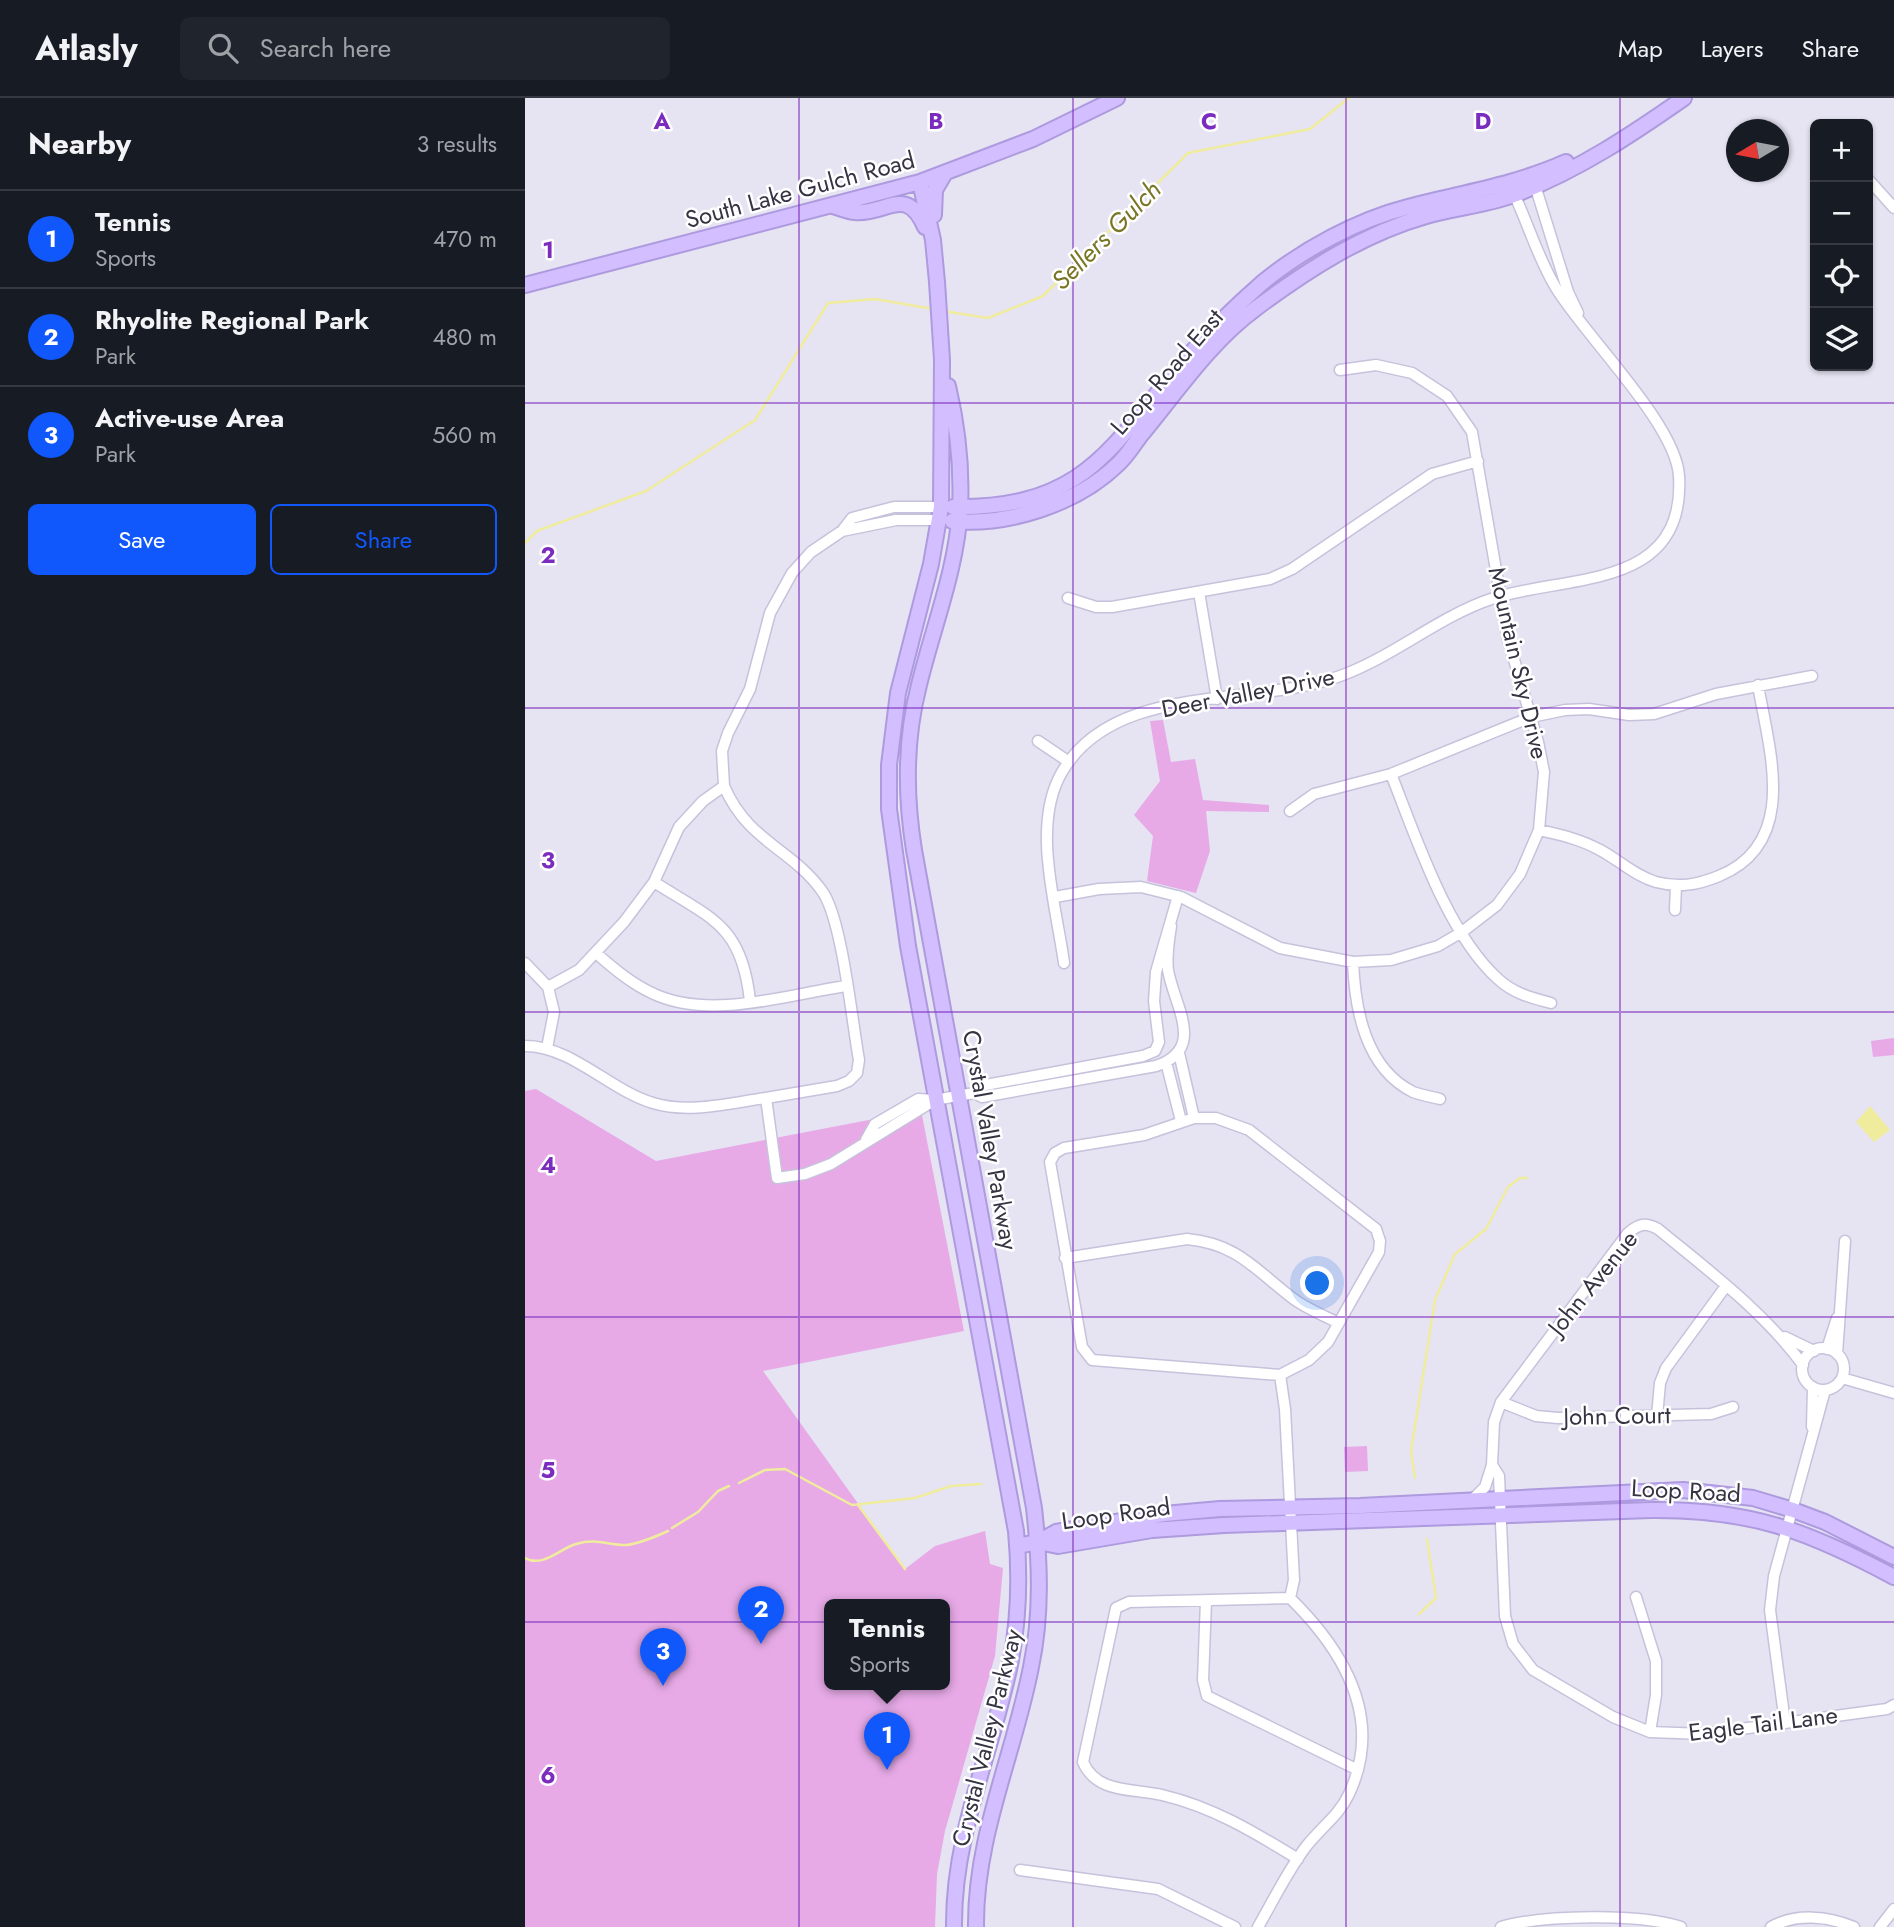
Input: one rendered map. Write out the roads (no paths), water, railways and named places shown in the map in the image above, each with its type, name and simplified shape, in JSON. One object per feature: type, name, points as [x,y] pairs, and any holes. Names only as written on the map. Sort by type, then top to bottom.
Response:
[{"type":"main road","name":"South Lake Gulch Road","points":[[525,285],[920,182],[1033,139],[1117,98]]},
{"type":"main road","name":"Loop Road East","points":[[941,513],[959,514],[1025,500],[1059,488],[1086,471],[1105,457],[1190,353],[1231,312],[1264,282],[1314,248],[1353,228],[1405,208],[1512,189],[1599,157],[1684,98]]},
{"type":"main road","points":[[933,240],[937,229],[933,198],[945,173]]},
{"type":"main road","name":"Crystal Valley Parkway","points":[[920,182],[933,240],[942,360],[941,513],[898,693],[888,776],[892,832],[908,946],[1017,1546],[1014,1641],[1001,1701],[963,1836],[955,1885],[954,1927]]},
{"type":"main road","points":[[832,206],[856,213],[891,205],[910,206],[919,212],[933,240]]},
{"type":"main road","name":"Crystal Valley Parkway","points":[[942,360],[954,426],[959,514],[915,704],[907,777],[913,850],[1034,1508],[1040,1600],[1035,1649],[982,1852],[976,1927]]},
{"type":"main road","name":"Loop Road","points":[[1038,1542],[1056,1532],[1150,1516],[1290,1506],[1683,1490],[1753,1498],[1793,1510],[1867,1541],[1894,1557]]},
{"type":"main road","name":"Loop Road","points":[[1038,1542],[1058,1546],[1152,1530],[1651,1510],[1718,1511],[1787,1528],[1845,1551],[1894,1577]]},
{"type":"main road","points":[[1017,1546],[1038,1542]]},
{"type":"street","points":[[1534,181],[1568,292],[1582,323]]},
{"type":"street","points":[[1871,182],[1894,208]]},
{"type":"street","points":[[1512,189],[1553,284],[1582,323]]},
{"type":"street","points":[[1884,198],[1894,190]]},
{"type":"street","name":"Deer Valley Drive","points":[[1064,963],[1047,846],[1047,816],[1053,793],[1069,761],[1088,741],[1119,720],[1137,713],[1344,675],[1477,604],[1499,596],[1617,573],[1634,566],[1662,541],[1679,499],[1677,459],[1669,441],[1582,323]]},
{"type":"street","name":"Mountain Sky Drive","points":[[1055,897],[1099,889],[1141,887],[1178,896],[1280,948],[1353,962],[1391,960],[1415,955],[1462,932],[1497,905],[1520,874],[1539,830],[1544,772],[1508,639],[1472,432],[1447,396],[1412,373],[1389,366],[1340,370]]},
{"type":"street","points":[[1068,598],[1096,607],[1112,607],[1258,582],[1292,569],[1432,474],[1478,461]]},
{"type":"street","points":[[525,1046],[547,1048],[632,1095],[671,1108],[696,1108],[837,1086],[857,1073],[859,1060],[838,933],[825,894],[810,876],[742,820],[723,786],[722,751],[750,689],[771,613],[792,573],[811,552],[842,531],[852,517],[871,511],[941,513]]},
{"type":"street","points":[[1199,592],[1217,699]]},
{"type":"street","points":[[1290,811],[1314,794],[1391,774],[1531,717],[1565,709],[1589,709],[1629,715],[1654,714],[1716,694],[1812,676]]},
{"type":"street","points":[[1539,830],[1578,839],[1653,881],[1676,886],[1708,881],[1727,873],[1745,860],[1769,824],[1775,779],[1758,685]]},
{"type":"street","points":[[1038,741],[1069,761]]},
{"type":"street","points":[[1391,774],[1433,879],[1462,932],[1499,981],[1523,996],[1551,1003]]},
{"type":"street","points":[[548,987],[579,970],[596,953],[654,882],[679,827],[703,801],[723,786]]},
{"type":"street","points":[[654,882],[721,924],[740,953],[750,1001]]},
{"type":"street","points":[[1675,910],[1676,886]]},
{"type":"street","points":[[766,1098],[777,1178],[805,1174],[831,1164],[865,1140],[875,1124],[888,1114],[918,1099],[935,1100],[974,1093],[980,1087],[1143,1056],[1155,1051],[1159,1042],[1154,1001],[1155,979],[1178,896]]},
{"type":"street","points":[[1171,926],[1167,963],[1184,1031],[1179,1053],[1194,1118]]},
{"type":"street","points":[[596,953],[624,977],[655,994],[691,1005],[750,1001],[846,986]]},
{"type":"street","points":[[525,962],[548,987],[554,1012],[547,1048]]},
{"type":"street","points":[[1353,962],[1355,998],[1361,1027],[1373,1051],[1390,1074],[1413,1092],[1440,1099]]},
{"type":"street","points":[[974,1093],[982,1097],[1166,1062],[1179,1053]]},
{"type":"street","points":[[1166,1062],[1181,1121]]},
{"type":"street","points":[[1194,1118],[1216,1118],[1249,1130],[1376,1229],[1380,1241],[1379,1252],[1328,1342],[1309,1360],[1280,1375],[1092,1360],[1082,1348],[1050,1162],[1055,1153],[1064,1148],[1144,1135],[1194,1118]]},
{"type":"street","name":"John Avenue","points":[[1473,1499],[1485,1487],[1492,1465],[1494,1422],[1501,1402],[1627,1233],[1638,1225],[1648,1224],[1658,1229],[1726,1286],[1781,1336],[1803,1365]]},
{"type":"street","points":[[1065,1258],[1187,1239],[1207,1241],[1226,1246],[1297,1301],[1339,1323]]},
{"type":"street","points":[[1832,1352],[1843,1297],[1845,1241]]},
{"type":"street","points":[[1657,1416],[1660,1383],[1666,1368],[1726,1286]]},
{"type":"street","name":"John Avenue","points":[[1781,1336],[1814,1351]]},
{"type":"street","points":[[1825,1390],[1813,1387],[1803,1375],[1803,1365],[1814,1351],[1832,1352],[1843,1365],[1842,1378]]},
{"type":"street","points":[[1280,1375],[1285,1409],[1294,1580],[1290,1598]]},
{"type":"street","points":[[1785,1723],[1770,1610],[1774,1576],[1825,1390],[1842,1378]]},
{"type":"street","points":[[1842,1378],[1894,1394]]},
{"type":"street","points":[[1813,1387],[1813,1435]]},
{"type":"street","name":"John Court","points":[[1501,1402],[1545,1417],[1710,1415],[1733,1407]]},
{"type":"street","name":"John Avenue","points":[[1492,1465],[1499,1476],[1500,1498]]},
{"type":"street","name":"Eagle Tail Lane","points":[[1500,1498],[1505,1616],[1513,1644],[1533,1670],[1613,1717],[1650,1731],[1703,1734],[1887,1709],[1894,1705]]},
{"type":"street","points":[[1636,1597],[1656,1661],[1656,1695],[1650,1731]]},
{"type":"street","points":[[1258,1927],[1298,1859],[1332,1821],[1349,1796],[1358,1770],[1364,1735],[1351,1679],[1321,1628],[1290,1598],[1129,1602],[1116,1608],[1083,1762],[1088,1774],[1100,1784],[1162,1795],[1209,1810],[1242,1824],[1298,1859]]},
{"type":"street","points":[[1206,1601],[1203,1679],[1207,1696],[1358,1770]]},
{"type":"street","points":[[1020,1870],[1158,1889],[1235,1927]]},
{"type":"street","points":[[1880,1927],[1894,1909]]},
{"type":"street","points":[[1501,1927],[1546,1918],[1655,1922],[1681,1927]]},
{"type":"street","points":[[1771,1927],[1807,1918],[1825,1918],[1854,1927]]},
{"type":"waterway","name":"Sellers Gulch","points":[[943,311],[988,318],[1043,296],[1188,153],[1310,129],[1349,98]]},
{"type":"waterway","name":"Sellers Gulch","points":[[525,543],[537,531],[646,491],[755,420],[828,303],[875,299],[933,309]]},
{"type":"waterway","points":[[1415,1478],[1411,1451],[1435,1300],[1455,1254],[1486,1229],[1508,1187],[1520,1178],[1527,1178]]},
{"type":"waterway","points":[[739,1483],[765,1470],[785,1469],[852,1505],[915,1498],[951,1486],[981,1484]]},
{"type":"waterway","points":[[672,1528],[698,1512],[718,1491],[729,1486]]},
{"type":"waterway","points":[[858,1505],[905,1569]]},
{"type":"waterway","points":[[525,1558],[538,1561],[583,1542],[631,1544],[668,1531]]},
{"type":"waterway","points":[[1419,1614],[1436,1598],[1427,1539]]},
{"type":"place","name":"Rhyolite Regional Park","points":[[761,1644]]},
{"type":"place","name":"Active-use Area","points":[[663,1686]]},
{"type":"place","name":"Tennis","points":[[887,1770]]}]
